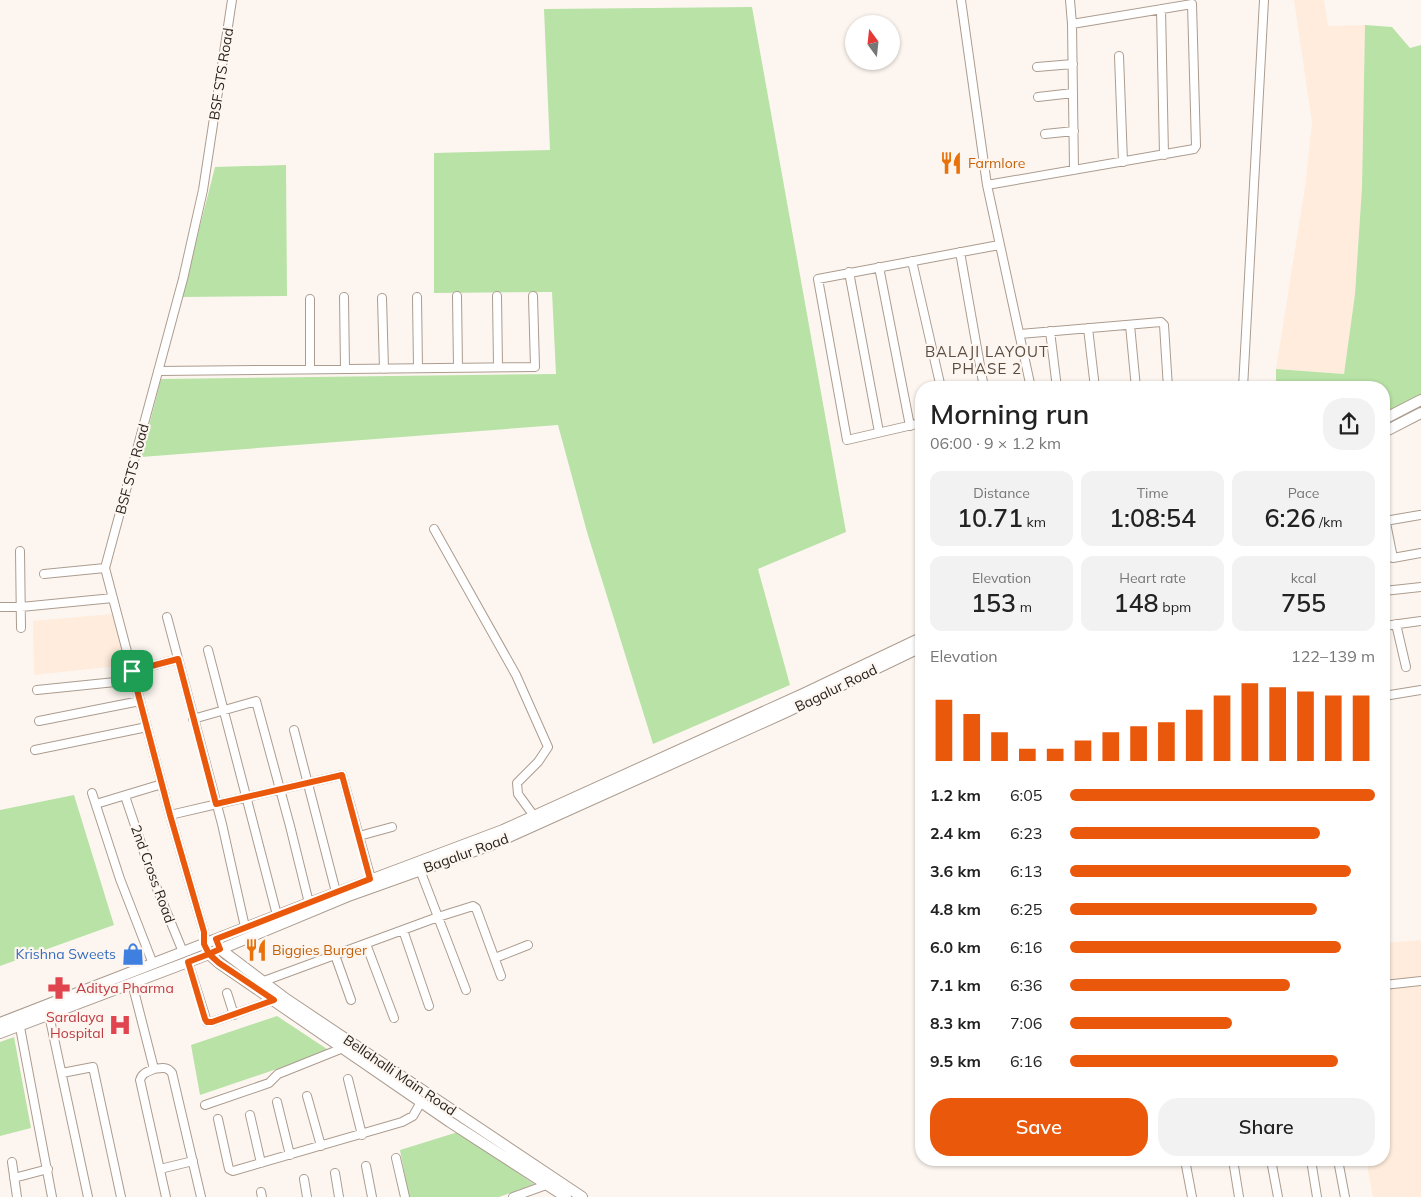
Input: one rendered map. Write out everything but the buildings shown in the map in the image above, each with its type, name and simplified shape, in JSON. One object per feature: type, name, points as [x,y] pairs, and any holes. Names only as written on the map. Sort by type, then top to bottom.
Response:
[{"type":"main road","points":[[1390,416],[1421,400]]},
{"type":"main road","points":[[1390,429],[1421,413]]},
{"type":"main road","name":"Bagalur Road","points":[[0,1023],[49,1015],[209,954],[351,895],[491,846],[550,820],[823,689],[915,641]]},
{"type":"main road","name":"Bagalur Road","points":[[0,1033],[19,1021],[153,964],[336,892],[503,830],[915,650]]},
{"type":"main road","points":[[216,939],[220,949]]},
{"type":"main road","points":[[204,944],[209,954]]},
{"type":"main road","name":"Bellahalli Main Road","points":[[220,949],[286,999],[582,1197]]},
{"type":"main road","name":"Bellahalli Main Road","points":[[209,954],[219,963],[421,1102],[566,1197]]},
{"type":"street","name":"BSF STS Road","points":[[204,944],[204,932],[170,815],[105,568],[183,279],[203,190],[232,0]]},
{"type":"street","points":[[961,0],[987,185],[1030,381]]},
{"type":"street","points":[[1070,0],[1074,170]]},
{"type":"street","points":[[1244,381],[1264,0]]},
{"type":"street","points":[[987,185],[1192,151],[1196,146],[1192,2],[1072,24]]},
{"type":"street","points":[[1161,9],[1164,156]]},
{"type":"street","points":[[1119,56],[1123,162]]},
{"type":"street","points":[[1037,67],[1073,64]]},
{"type":"street","points":[[1038,97],[1073,93]]},
{"type":"street","points":[[1045,134],[1074,131]]},
{"type":"street","points":[[915,425],[847,440],[818,279],[999,245]]},
{"type":"street","points":[[960,252],[983,381]]},
{"type":"street","points":[[912,261],[938,381]]},
{"type":"street","points":[[879,267],[910,426]]},
{"type":"street","points":[[849,272],[879,432]]},
{"type":"street","points":[[457,296],[458,368]]},
{"type":"street","points":[[497,296],[498,368]]},
{"type":"street","points":[[158,371],[535,367],[534,296]]},
{"type":"street","points":[[344,297],[346,369]]},
{"type":"street","points":[[417,297],[418,368]]},
{"type":"street","points":[[382,298],[384,368]]},
{"type":"street","points":[[310,299],[310,369]]},
{"type":"street","points":[[1020,334],[1161,322],[1164,325],[1168,381]]},
{"type":"street","points":[[1130,325],[1135,381]]},
{"type":"street","points":[[1088,328],[1094,381]]},
{"type":"street","points":[[1050,331],[1055,381]]},
{"type":"street","points":[[1390,517],[1420,515]]},
{"type":"street","points":[[434,529],[516,675],[548,747],[538,762],[518,783],[518,794],[534,816]]},
{"type":"street","points":[[1390,544],[1393,558],[1421,553]]},
{"type":"street","points":[[20,551],[21,628]]},
{"type":"street","points":[[44,574],[105,568]]},
{"type":"street","points":[[1390,590],[1421,587]]},
{"type":"street","points":[[0,607],[21,607],[113,598]]},
{"type":"street","points":[[167,618],[216,804],[245,927]]},
{"type":"street","points":[[1390,625],[1421,621]]},
{"type":"street","points":[[1396,624],[1406,667]]},
{"type":"street","points":[[208,650],[277,915]]},
{"type":"street","points":[[132,671],[178,659]]},
{"type":"street","points":[[37,690],[135,680]]},
{"type":"street","points":[[1390,695],[1421,690]]},
{"type":"street","points":[[39,721],[140,701]]},
{"type":"street","points":[[193,718],[256,702],[309,903]]},
{"type":"street","points":[[35,750],[147,726]]},
{"type":"street","points":[[294,730],[336,892]]},
{"type":"street","points":[[170,815],[342,775],[370,879]]},
{"type":"street","points":[[96,804],[162,784]]},
{"type":"street","points":[[92,793],[120,879],[153,964]]},
{"type":"street","name":"2nd Cross Road","points":[[124,796],[153,879],[183,952]]},
{"type":"street","points":[[359,836],[392,827]]},
{"type":"street","points":[[420,870],[466,990]]},
{"type":"street","points":[[264,982],[438,917],[475,906],[501,976]]},
{"type":"street","points":[[403,930],[430,1006]]},
{"type":"street","points":[[204,932],[216,939]]},
{"type":"street","points":[[366,944],[394,1018]]},
{"type":"street","points":[[495,958],[528,946]]},
{"type":"street","points":[[334,955],[351,1000]]},
{"type":"street","points":[[188,962],[206,1021],[212,1022],[274,1000]]},
{"type":"street","points":[[1390,984],[1421,981]]},
{"type":"street","points":[[132,982],[154,1069]]},
{"type":"street","points":[[226,993],[234,1015]]},
{"type":"street","points":[[49,1015],[88,1197]]},
{"type":"street","points":[[19,1021],[52,1197]]},
{"type":"street","points":[[205,1105],[270,1083],[278,1074],[343,1048]]},
{"type":"street","points":[[62,1073],[94,1067],[121,1197]]},
{"type":"street","points":[[166,1197],[140,1080],[145,1072],[164,1068],[170,1069],[172,1073],[202,1197]]},
{"type":"street","points":[[348,1079],[362,1135]]},
{"type":"street","points":[[307,1096],[321,1146]]},
{"type":"street","points":[[276,1102],[290,1155]]},
{"type":"street","points":[[218,1119],[229,1169],[233,1171],[362,1135],[408,1120],[413,1116],[421,1102]]},
{"type":"street","points":[[250,1115],[261,1162]]},
{"type":"street","points":[[396,1158],[405,1197]]},
{"type":"street","points":[[160,1169],[193,1161]]},
{"type":"street","points":[[12,1162],[17,1197]]},
{"type":"street","points":[[366,1166],[372,1197]]},
{"type":"street","points":[[1186,1166],[1192,1197]]},
{"type":"street","points":[[1233,1166],[1240,1197]]},
{"type":"street","points":[[1272,1166],[1278,1197]]},
{"type":"street","points":[[1312,1166],[1317,1197]]},
{"type":"street","points":[[1339,1166],[1345,1197]]},
{"type":"street","points":[[14,1178],[48,1169]]},
{"type":"street","points":[[335,1173],[339,1197]]},
{"type":"street","points":[[304,1179],[307,1197]]},
{"type":"street","points":[[513,1197],[558,1181]]},
{"type":"shaded area","points":[[1294,0],[1324,0],[1328,26],[1365,25],[1362,187],[1355,294],[1344,374],[1276,369],[1305,187],[1312,123]]},
{"type":"shaded area","points":[[112,614],[127,665],[34,675],[33,621]]},
{"type":"shaded area","points":[[1421,940],[1421,1197],[1373,1197],[1367,1166],[1390,1166],[1390,943]]},
{"type":"green space","points":[[752,7],[846,532],[758,569],[790,685],[653,744],[587,532],[558,425],[141,457],[161,379],[556,374],[552,292],[434,293],[434,153],[550,150],[544,9]]},
{"type":"green space","points":[[1365,25],[1392,27],[1410,48],[1421,45],[1421,395],[1390,410],[1390,381],[1276,381],[1276,369],[1344,374],[1355,294],[1362,187]]},
{"type":"green space","points":[[286,165],[287,296],[182,297],[215,167]]},
{"type":"green space","points":[[74,795],[114,925],[0,966],[0,810]]},
{"type":"green space","points":[[277,1016],[330,1051],[200,1095],[191,1045]]},
{"type":"green space","points":[[14,1037],[31,1128],[0,1136],[0,1042]]},
{"type":"green space","points":[[458,1132],[534,1184],[499,1197],[409,1197],[400,1150]]},
{"type":"place","name":"Farmlore","points":[[951,163]]},
{"type":"place","name":"Biggies Burger","points":[[256,950]]},
{"type":"place","name":"Krishna Sweets","points":[[133,954]]},
{"type":"place","name":"Aditya Pharma","points":[[59,988]]},
{"type":"place","name":"Saralaya Hospital","points":[[120,1025]]},
{"type":"district","name":"BALAJI LAYOUT PHASE 2","points":[[987,360]]},
{"type":"route","points":[[132,671],[170,815],[204,932],[204,944],[209,954],[188,962],[205,1019],[207,1022],[212,1022],[274,1000],[219,963],[209,954],[220,949],[216,939],[370,879],[342,775],[216,804],[178,659],[132,671]]}]
